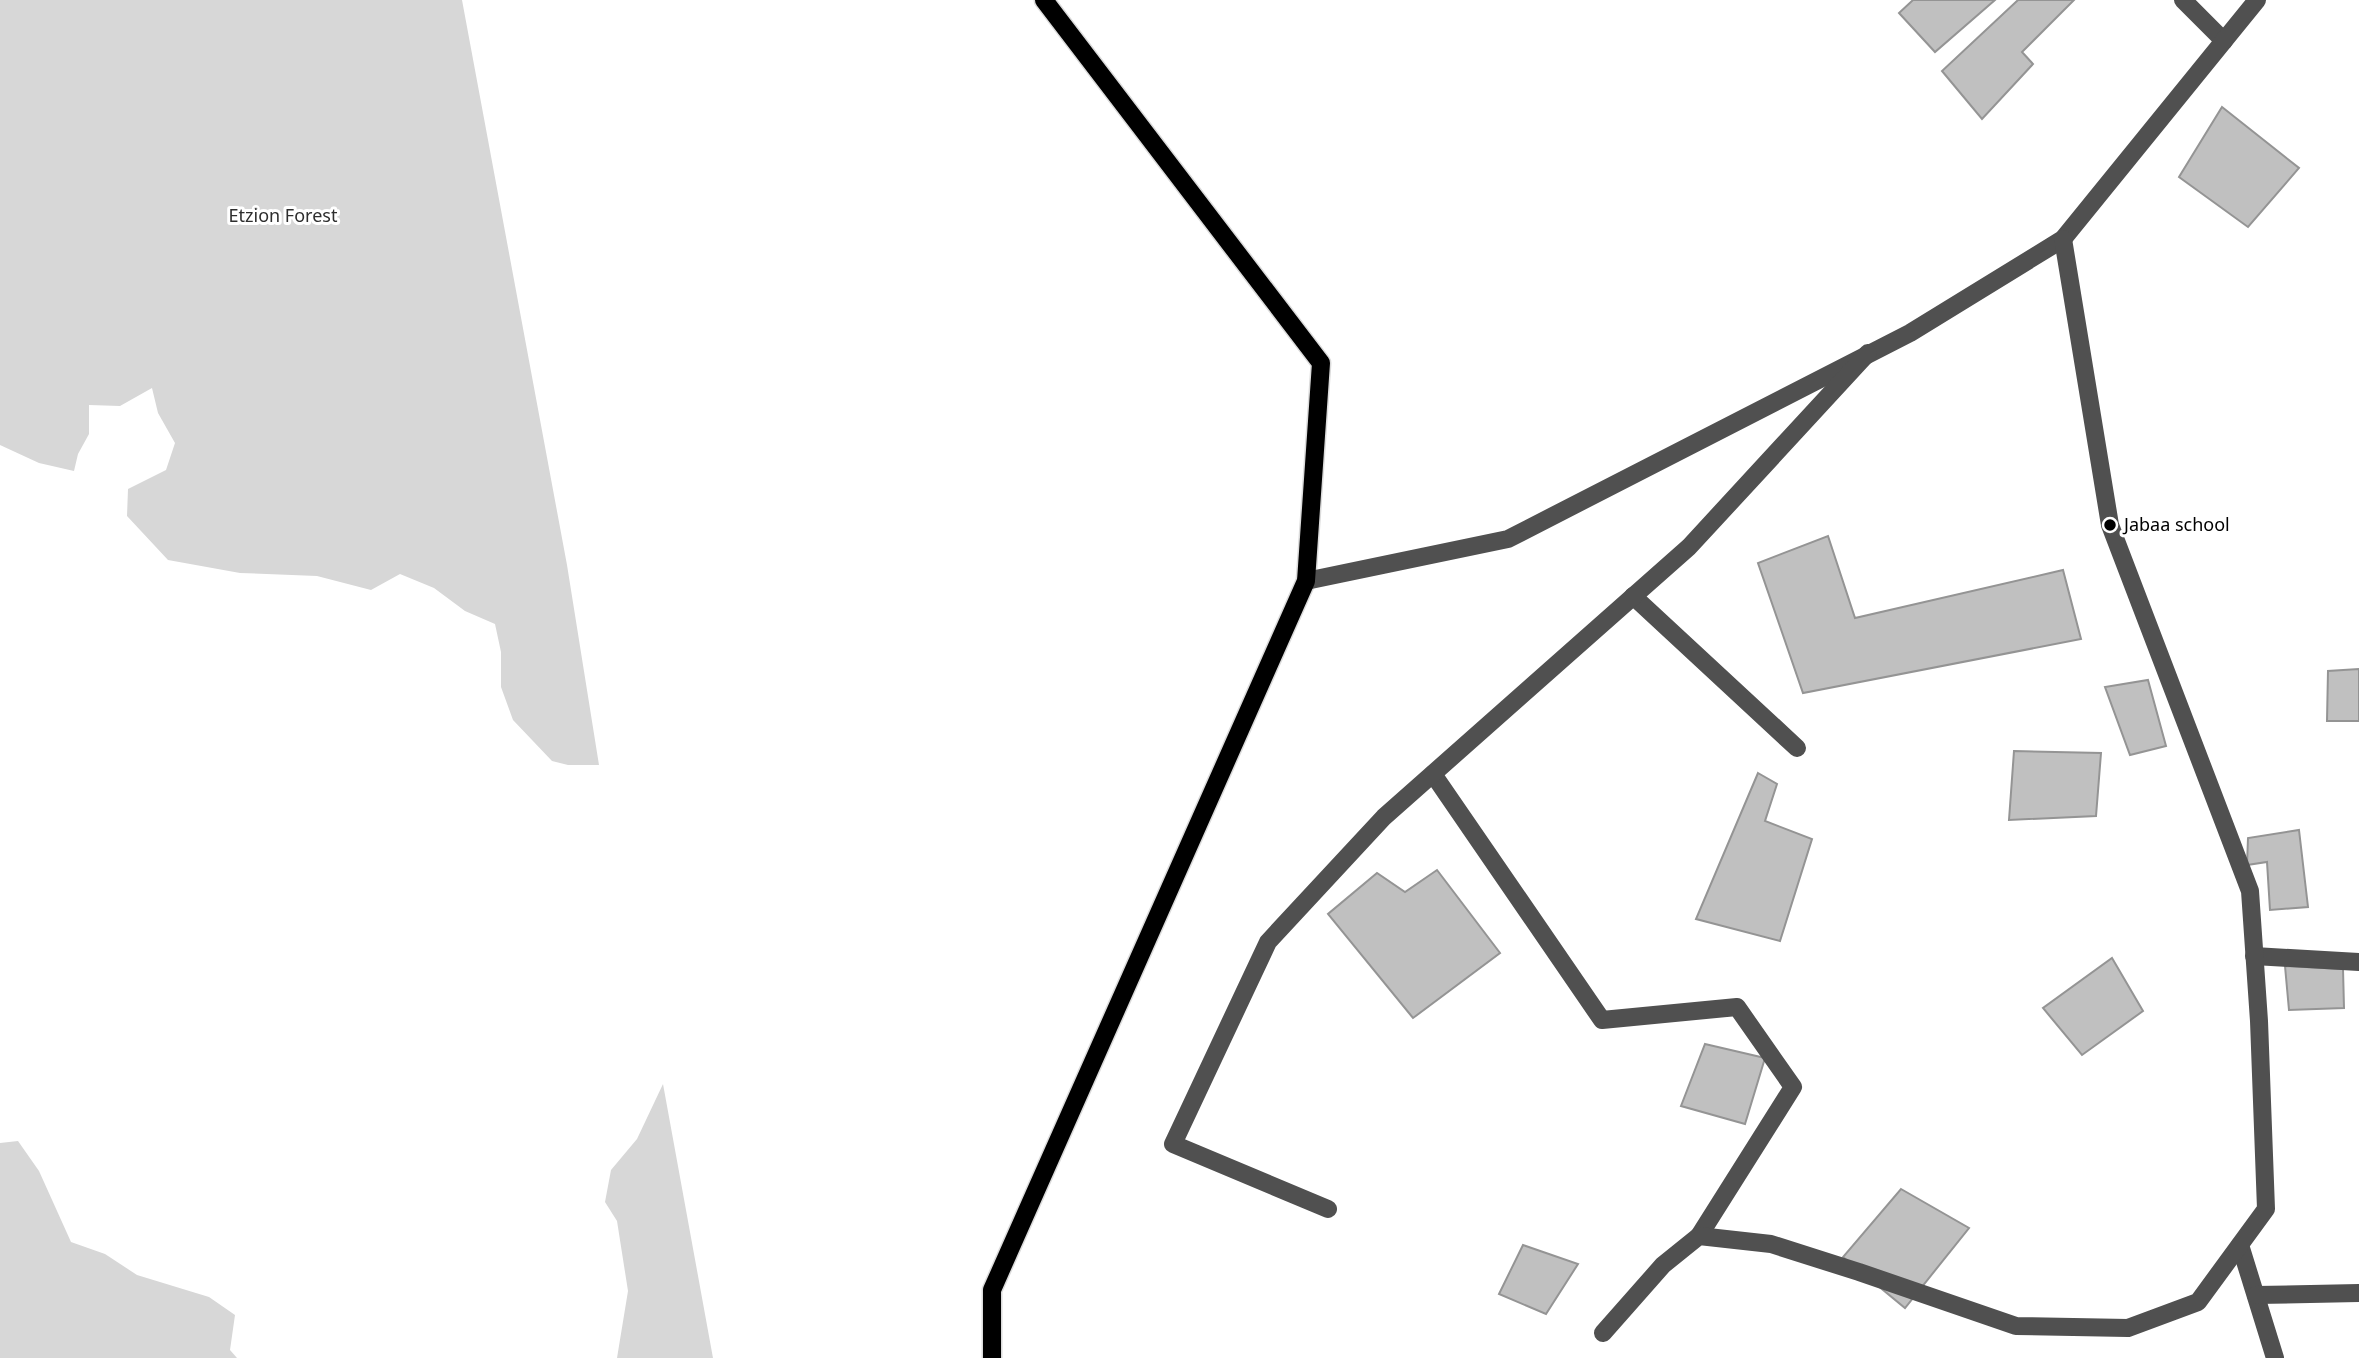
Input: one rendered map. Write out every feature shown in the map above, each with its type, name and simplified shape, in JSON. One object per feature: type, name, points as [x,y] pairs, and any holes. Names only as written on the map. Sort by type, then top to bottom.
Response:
[{"type":"main road","points":[[992,1358],[992,1290],[1306,581],[1321,363],[1044,0]]},
{"type":"street","points":[[2183,0],[2224,41]]},
{"type":"street","points":[[1306,581],[1508,539],[1910,332],[2063,239],[2257,0]]},
{"type":"street","points":[[1699,1236],[1770,1244],[2016,1326],[2128,1328],[2197,1302],[2266,1209],[2259,1021],[2250,891],[2110,525],[2063,239]]},
{"type":"street","points":[[1328,1209],[1173,1144],[1268,942],[1384,817],[1689,547],[1868,354]]},
{"type":"street","points":[[1633,596],[1797,748]]},
{"type":"street","points":[[1433,774],[1602,1020],[1737,1007],[1793,1087],[1699,1236],[1663,1265],[1603,1333]]},
{"type":"street","points":[[2254,956],[2359,962]]},
{"type":"street","points":[[2240,1245],[2275,1358]]},
{"type":"street","points":[[2256,1295],[2359,1293]]},
{"type":"green space","name":"Etzion Forest","points":[[0,0],[462,0],[567,565],[599,765],[568,765],[552,761],[513,720],[501,687],[501,652],[495,624],[465,611],[434,588],[400,574],[371,590],[317,576],[240,573],[168,560],[127,516],[128,489],[166,470],[175,443],[158,413],[152,388],[120,406],[89,405],[89,434],[78,454],[74,471],[39,463],[0,445]]},
{"type":"green space","points":[[663,1084],[713,1358],[617,1358],[628,1291],[617,1221],[605,1202],[611,1170],[637,1139]]},
{"type":"green space","points":[[18,1141],[39,1171],[71,1242],[105,1254],[137,1275],[209,1297],[235,1315],[230,1350],[237,1358],[0,1358],[0,1143]]},
{"type":"building","points":[[1913,0],[1995,0],[1935,52],[1899,13]]},
{"type":"building","points":[[2018,0],[2074,0],[2022,52],[2033,64],[1982,119],[1942,71]]},
{"type":"building","points":[[2222,107],[2299,168],[2248,227],[2179,177]]},
{"type":"building","points":[[1828,536],[1855,618],[2063,570],[2081,639],[1803,693],[1758,563]]},
{"type":"building","points":[[2359,669],[2359,721],[2327,721],[2328,671]]},
{"type":"building","points":[[2148,680],[2166,746],[2130,755],[2105,687]]},
{"type":"building","points":[[2014,751],[2101,753],[2096,816],[2009,820]]},
{"type":"building","points":[[1758,773],[1777,784],[1765,821],[1812,839],[1780,941],[1696,919]]},
{"type":"building","points":[[2299,830],[2308,907],[2270,910],[2267,862],[2247,865],[2248,838]]},
{"type":"building","points":[[1437,870],[1500,953],[1413,1018],[1328,914],[1377,873],[1405,892]]},
{"type":"building","points":[[2112,958],[2143,1011],[2082,1055],[2043,1008]]},
{"type":"building","points":[[2285,966],[2343,969],[2344,1008],[2289,1010]]},
{"type":"building","points":[[1705,1044],[1765,1058],[1745,1124],[1681,1106]]},
{"type":"building","points":[[1901,1189],[1969,1228],[1905,1308],[1843,1257]]},
{"type":"building","points":[[1523,1245],[1578,1264],[1546,1314],[1499,1294]]},
{"type":"place","name":"Jabaa school","points":[[2110,525]]}]
